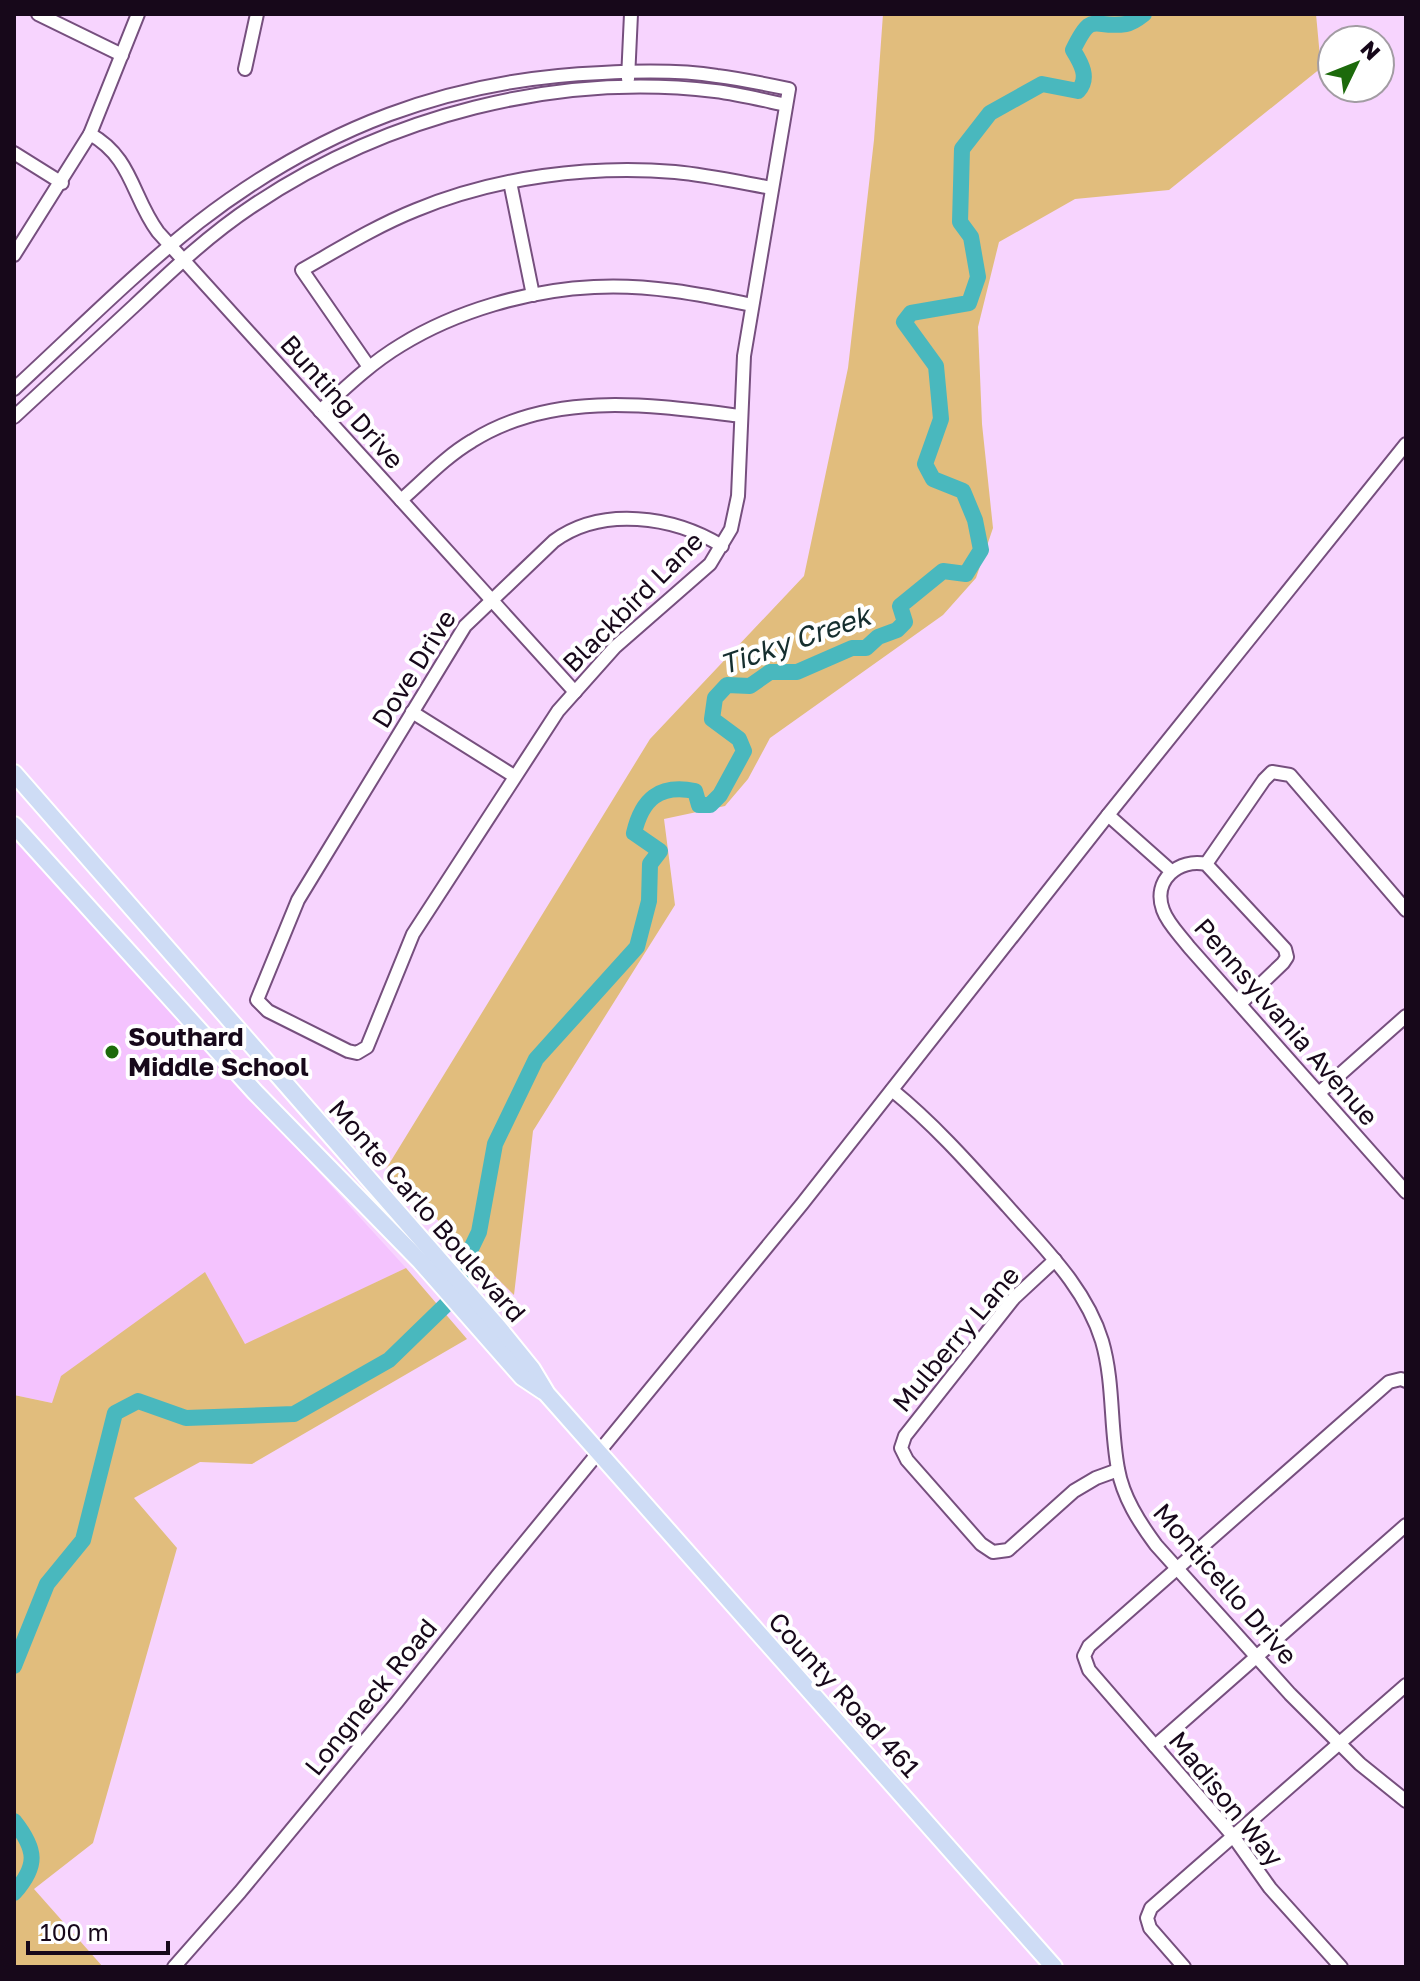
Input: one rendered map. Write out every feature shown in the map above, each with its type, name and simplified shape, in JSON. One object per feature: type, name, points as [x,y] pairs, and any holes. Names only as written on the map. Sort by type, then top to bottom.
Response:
[{"type":"main road","name":"Monte Carlo Boulevard","points":[[14,773],[426,1257],[493,1333],[532,1369],[547,1394],[600,1453]]},
{"type":"main road","name":"Monte Carlo Boulevard","points":[[14,825],[255,1092],[426,1257]]},
{"type":"main road","name":"County Road 461","points":[[600,1453],[1054,1967]]},
{"type":"street","points":[[38,14],[122,55]]},
{"type":"street","points":[[14,255],[90,134],[138,14]]},
{"type":"street","points":[[245,69],[257,14]]},
{"type":"street","points":[[628,89],[631,14]]},
{"type":"street","points":[[14,389],[171,246],[244,190],[352,128],[415,103],[518,79],[629,72]]},
{"type":"street","name":"Blackbird Lane","points":[[367,1047],[413,934],[558,711],[615,647],[710,564],[731,529],[738,496],[744,356],[789,89],[717,75],[629,72]]},
{"type":"street","points":[[14,417],[183,260],[254,205],[312,169],[361,146],[422,123],[485,106],[570,90],[717,91],[786,105]]},
{"type":"street","name":"Bunting Drive","points":[[90,134],[115,151],[145,215],[183,260],[575,692]]},
{"type":"street","points":[[14,153],[62,183]]},
{"type":"street","points":[[369,367],[302,270],[414,210],[467,191],[510,182],[624,171],[673,172],[772,188]]},
{"type":"street","points":[[510,182],[533,295]]},
{"type":"street","points":[[320,411],[369,367],[401,344],[482,309],[533,295],[593,287],[649,289],[704,294],[752,305]]},
{"type":"street","points":[[401,500],[448,457],[474,439],[535,415],[608,403],[741,416]]},
{"type":"street","name":"Longneck Road","points":[[174,1967],[260,1868],[600,1453],[1406,444]]},
{"type":"street","name":"Dove Drive","points":[[367,1047],[357,1053],[348,1051],[268,1011],[257,1000],[298,900],[465,626],[554,541],[571,529],[589,523],[610,519],[670,523],[691,529],[722,546]]},
{"type":"street","points":[[412,712],[514,776]]},
{"type":"street","points":[[1206,864],[1264,780],[1272,772],[1280,772],[1290,775],[1406,910]]},
{"type":"street","points":[[1108,815],[1171,871],[1188,863],[1206,864],[1285,949],[1287,957],[1283,963],[1240,1004]]},
{"type":"street","name":"Pennsylvania Avenue","points":[[1171,871],[1162,889],[1163,910],[1189,947],[1403,1182]]},
{"type":"street","points":[[1319,1093],[1406,1016]]},
{"type":"street","name":"Monticello Drive","points":[[892,1090],[942,1133],[1055,1260],[1076,1288],[1101,1339],[1108,1366],[1118,1470],[1137,1519],[1256,1658],[1372,1775],[1406,1801]]},
{"type":"street","name":"Mulberry Lane","points":[[1055,1260],[1014,1298],[905,1436],[901,1448],[907,1460],[981,1544],[993,1552],[1008,1550],[1087,1482],[1118,1470]]},
{"type":"street","points":[[1176,1568],[1389,1382],[1403,1380]]},
{"type":"street","points":[[1155,1746],[1406,1525]]},
{"type":"street","name":"Madison Way","points":[[1176,1568],[1089,1646],[1084,1656],[1089,1670],[1233,1836],[1270,1888],[1341,1967]]},
{"type":"street","points":[[1184,1967],[1150,1928],[1147,1918],[1151,1908],[1406,1685]]},
{"type":"shaded area","points":[[883,14],[1316,14],[1316,72],[1169,190],[1075,199],[999,242],[978,327],[982,424],[993,528],[976,578],[943,615],[770,738],[748,779],[725,806],[664,819],[675,905],[533,1131],[514,1295],[386,1169],[650,739],[804,576],[848,368],[874,140]]},
{"type":"shaded area","name":"Southard Middle School","points":[[14,837],[406,1268],[245,1345],[205,1273],[52,1403],[14,1395]]},
{"type":"shaded area","points":[[406,1268],[467,1339],[252,1464],[200,1462],[134,1498],[177,1548],[93,1843],[34,1889],[103,1967],[14,1967],[14,1395],[52,1403],[61,1376],[205,1272],[245,1344]]},
{"type":"waterway","name":"Ticky Creek","points":[[14,1666],[47,1584],[83,1540],[115,1413],[138,1401],[186,1418],[294,1414],[389,1360],[458,1293],[464,1263],[479,1232],[495,1144],[536,1059],[637,947],[649,901],[650,864],[660,851],[634,833],[642,811],[662,792],[682,789],[695,791],[699,805],[710,805],[720,795],[744,751],[739,739],[712,719],[715,698],[727,685],[750,686],[770,672],[797,672],[852,648],[866,648],[878,637],[897,630],[905,622],[900,606],[943,571],[966,574],[981,550],[975,520],[963,491],[933,479],[925,464],[941,419],[936,366],[904,322],[911,313],[969,303],[978,277],[971,237],[960,222],[962,149],[990,113],[1042,84],[1078,91],[1084,76],[1073,50],[1085,29],[1094,24],[1128,23],[1144,14]]},
{"type":"waterway","points":[[14,1821],[27,1841],[32,1858],[27,1874],[14,1893]]},
{"type":"place","name":"Southard Middle School","points":[[112,1052]]}]
